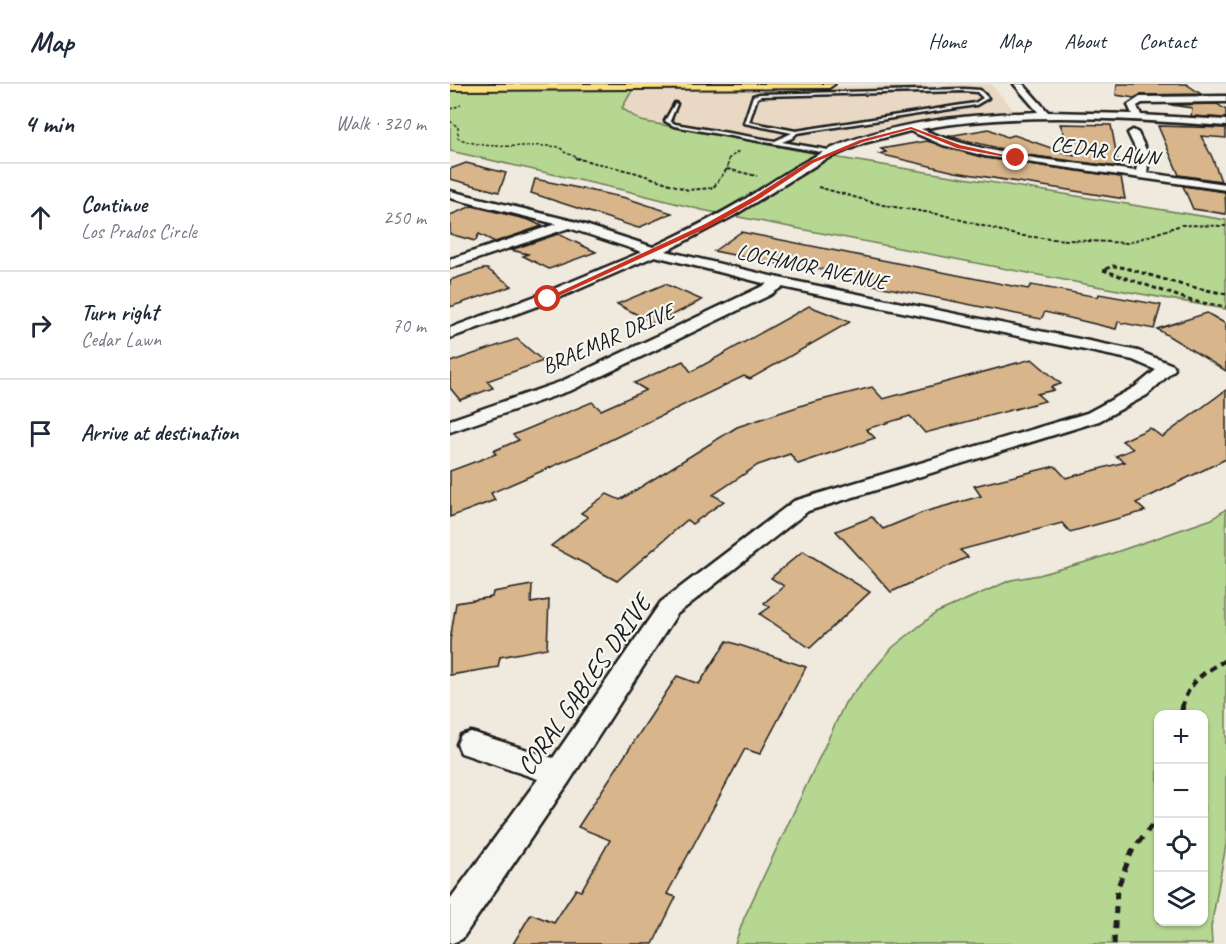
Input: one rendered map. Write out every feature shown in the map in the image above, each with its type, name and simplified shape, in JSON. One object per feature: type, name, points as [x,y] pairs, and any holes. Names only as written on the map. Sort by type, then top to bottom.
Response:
[{"type":"main road","points":[[450,86],[829,84]]},
{"type":"street","points":[[1018,84],[1047,116]]},
{"type":"street","points":[[1138,118],[1132,105],[1140,100],[1226,99]]},
{"type":"street","points":[[1019,105],[1029,116]]},
{"type":"street","points":[[450,333],[548,299],[651,252],[725,216],[832,152],[873,137],[911,128],[966,120],[1029,116],[1138,118],[1226,123]]},
{"type":"street","name":"CEDAR LAWN","points":[[911,128],[947,143],[978,151],[1226,187]]},
{"type":"street","points":[[1133,133],[1144,156],[1141,176]]},
{"type":"street","name":"LOCHMOR AVENUE","points":[[450,194],[569,224],[651,252],[779,282],[1138,356],[1167,369]]},
{"type":"street","points":[[450,264],[569,224]]},
{"type":"street","name":"BRAEMAR DRIVE","points":[[450,426],[566,386],[765,292],[779,282]]},
{"type":"street","name":"CORAL GABLES DRIVE","points":[[450,927],[559,773],[669,608],[801,506],[1093,417],[1141,391],[1167,369]]},
{"type":"street","points":[[471,744],[559,773]]},
{"type":"lane","points":[[777,142],[796,132],[976,104],[986,98],[978,91],[964,90],[760,94],[755,97],[746,123],[796,132]]},
{"type":"lane","points":[[675,104],[667,121],[671,124],[832,152]]},
{"type":"path","points":[[450,109],[465,104]]},
{"type":"path","points":[[450,121],[458,127],[458,138],[464,141],[495,145],[560,147],[564,152],[576,158],[637,173],[688,190],[713,188],[727,169],[728,158],[742,150]]},
{"type":"path","points":[[727,169],[758,176]]},
{"type":"path","points":[[818,187],[883,205],[943,215],[1016,235],[1050,239],[1128,243],[1181,225],[1226,226]]},
{"type":"path","points":[[1226,294],[1183,285],[1126,268],[1113,266],[1103,270],[1192,301],[1226,307]]},
{"type":"path","points":[[1182,710],[1184,698],[1195,678],[1226,660]]},
{"type":"path","points":[[1114,944],[1117,889],[1132,851],[1157,818]]},
{"type":"shaded area","points":[[991,84],[1017,114],[907,124],[810,153],[641,121],[622,108],[633,89]]},
{"type":"green space","points":[[450,89],[633,89],[622,108],[641,121],[839,158],[1226,220],[1226,309],[702,210],[450,151]]},
{"type":"green space","points":[[1226,509],[1226,845],[1211,927],[1212,944],[735,944],[744,918],[845,703],[893,647],[936,613],[1011,580],[1093,560],[1212,519]]},
{"type":"building","points":[[1117,84],[1186,84],[1201,94],[1140,95],[1134,98],[1116,95]]},
{"type":"building","points":[[1217,104],[1226,110],[1226,118],[1191,116],[1192,108],[1171,105]]},
{"type":"building","points":[[1060,124],[1111,125],[1119,167],[1027,155],[948,136],[989,129],[1007,137],[1014,135],[1074,156]]},
{"type":"building","points":[[1158,126],[1226,128],[1226,138],[1201,136],[1221,181],[1179,175]]},
{"type":"building","points":[[927,141],[985,158],[1121,177],[1125,199],[955,172],[879,154],[886,152],[881,149]]},
{"type":"building","points":[[466,163],[506,173],[499,192],[450,179],[450,169]]},
{"type":"building","points":[[535,179],[626,198],[672,213],[638,228],[531,193]]},
{"type":"building","points":[[1183,186],[1225,192],[1226,214],[1193,209]]},
{"type":"building","points":[[472,206],[529,220],[542,226],[495,242],[479,234],[475,241],[450,234],[450,215]]},
{"type":"building","points":[[741,232],[1028,289],[1031,285],[1161,305],[1154,329],[1118,322],[1116,329],[1045,312],[1041,319],[853,281],[860,277],[798,264],[794,267],[714,251]]},
{"type":"building","points":[[558,234],[596,252],[549,269],[523,256],[528,254],[511,250]]},
{"type":"building","points":[[487,269],[512,286],[450,307],[450,280]]},
{"type":"building","points":[[665,284],[702,300],[655,324],[617,304]]},
{"type":"building","points":[[809,306],[850,322],[750,379],[744,376],[579,455],[491,493],[495,500],[450,517],[450,471],[496,454],[493,451],[519,440],[513,435],[592,402],[601,410],[646,390],[634,383],[683,361],[691,372]]},
{"type":"building","points":[[1207,313],[1226,324],[1226,371],[1157,329]]},
{"type":"building","points":[[517,339],[543,361],[487,381],[493,388],[460,400],[450,388],[450,362]]},
{"type":"building","points":[[1032,359],[1061,384],[1051,387],[1054,390],[1037,394],[1045,401],[925,433],[910,416],[866,429],[875,438],[798,464],[790,454],[758,465],[713,495],[724,501],[692,524],[687,520],[617,581],[551,546],[588,517],[581,513],[607,494],[620,500],[737,427],[806,404],[872,387],[883,399]]},
{"type":"building","points":[[1226,390],[1226,459],[1136,503],[1145,511],[1070,532],[1062,523],[960,550],[968,557],[891,592],[836,531],[872,517],[883,529],[924,512],[981,496],[974,486],[1055,466],[1066,478],[1125,462],[1116,456],[1133,449],[1122,441],[1150,428],[1162,437]]},
{"type":"building","points":[[803,551],[870,592],[810,648],[760,614],[770,607],[764,603],[784,586],[771,578]]},
{"type":"building","points":[[532,585],[531,603],[549,600],[547,648],[500,657],[498,667],[450,675],[450,641],[456,603],[492,597],[493,592]]},
{"type":"building","points":[[727,641],[806,667],[760,754],[745,749],[667,894],[676,897],[653,944],[513,944],[531,914],[554,923],[576,889],[581,891],[610,840],[578,827],[677,676],[699,684]]},
{"type":"route","points":[[548,299],[707,225],[757,198],[812,162],[861,141],[911,128],[959,147],[1016,158]]}]
